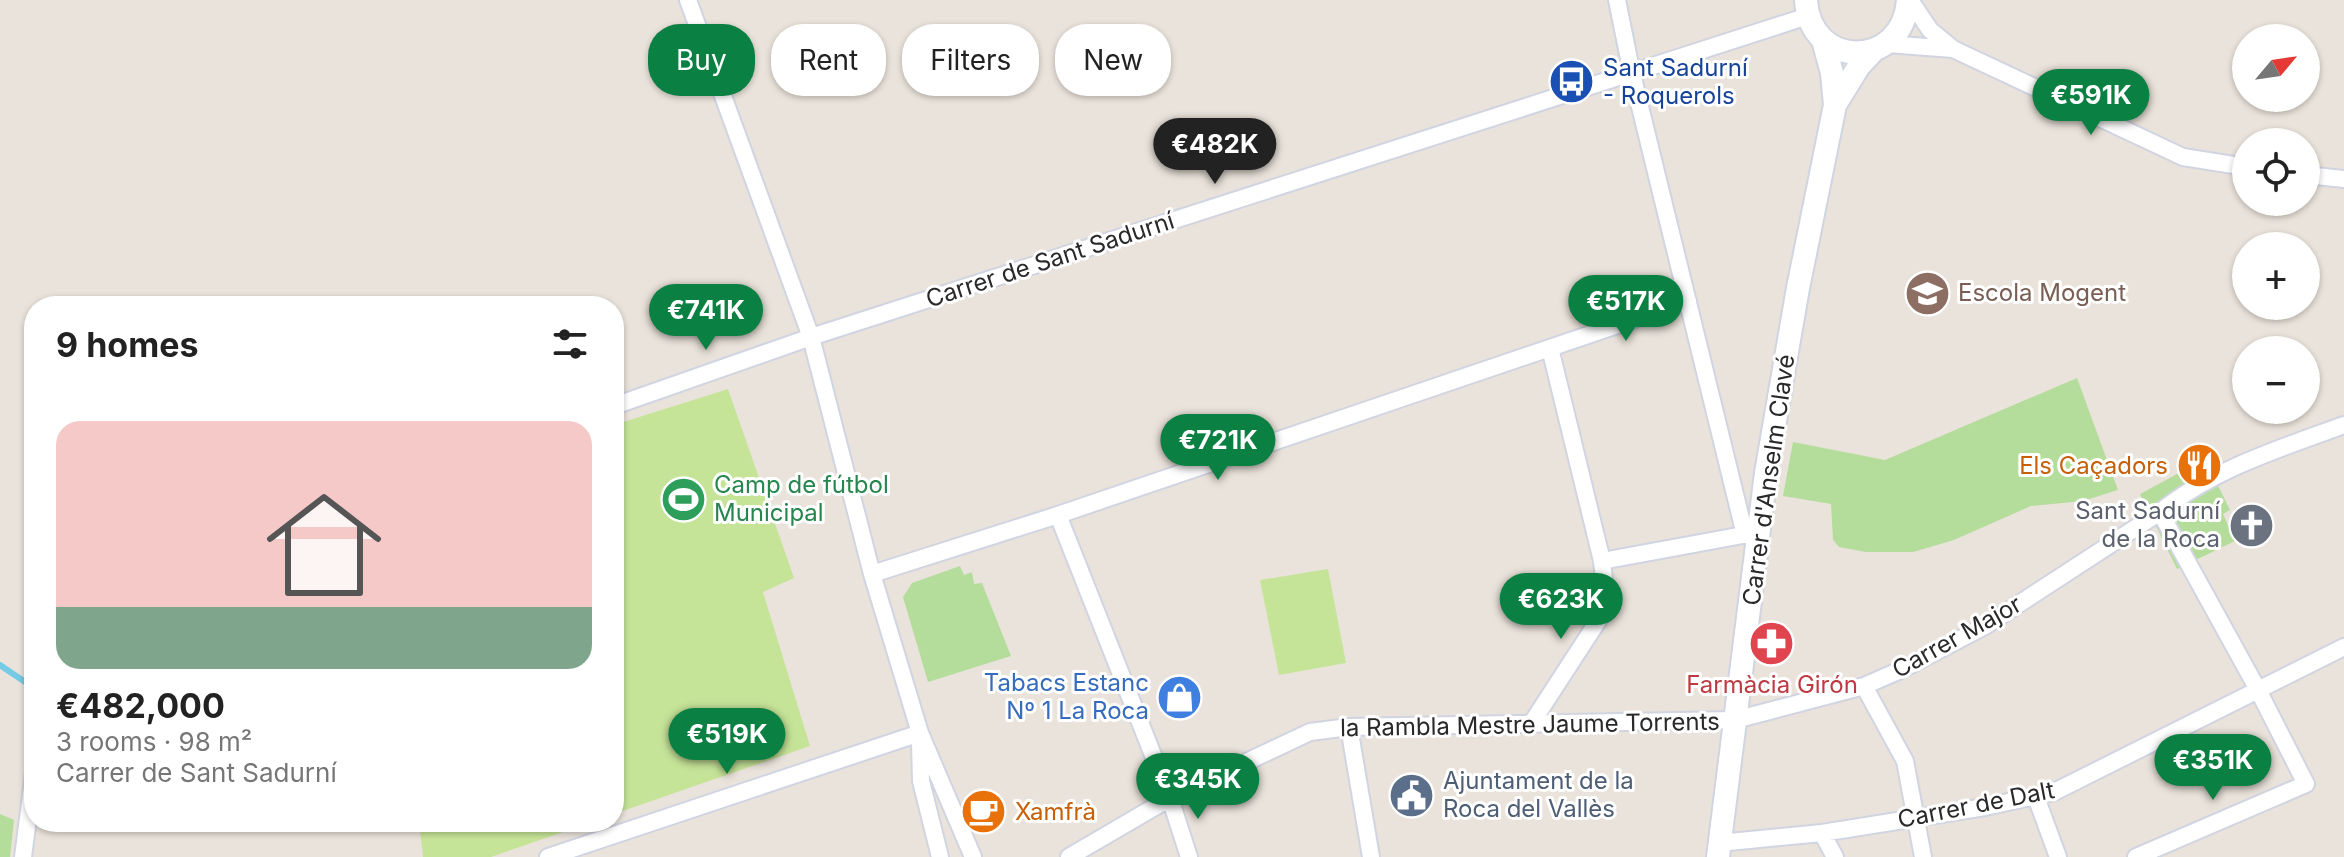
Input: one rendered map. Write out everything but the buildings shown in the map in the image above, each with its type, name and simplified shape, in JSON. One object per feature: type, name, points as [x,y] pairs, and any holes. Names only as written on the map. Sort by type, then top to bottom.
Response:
[{"type":"street","points":[[688,0],[811,337],[872,574],[920,733],[973,857]]},
{"type":"street","points":[[1602,561],[1752,534],[1688,301],[1617,0]]},
{"type":"street","points":[[1835,105],[1859,66],[1902,27],[1909,0]]},
{"type":"street","points":[[1909,0],[1930,30],[1953,49],[2170,152],[2193,161],[2232,165]]},
{"type":"street","points":[[1807,8],[1811,25],[1823,40],[1843,51],[1866,52],[1881,46],[1953,49]]},
{"type":"street","name":"Carrer de Sant Sadurní","points":[[624,402],[811,337],[1632,74],[1807,8]]},
{"type":"street","points":[[1823,40],[1832,73],[1835,105]]},
{"type":"street","name":"Carrer d'Anselm Clavé","points":[[1719,850],[1735,720],[1752,534],[1835,105]]},
{"type":"street","points":[[2320,176],[2344,179]]},
{"type":"street","points":[[872,574],[1058,515],[1688,301]]},
{"type":"street","points":[[1531,724],[1607,607],[1602,561],[1550,348]]},
{"type":"street","name":"Carrer Major","points":[[1735,720],[1864,686],[1903,669],[1985,626],[2160,512],[2179,496],[2251,459],[2344,425]]},
{"type":"street","points":[[2136,857],[2306,784],[2160,512]]},
{"type":"street","points":[[1058,515],[1170,798],[1189,857]]},
{"type":"street","name":"Carrer de Dalt","points":[[1719,850],[2054,792],[2344,647]]},
{"type":"street","points":[[1864,686],[1905,761],[1923,857]]},
{"type":"street","name":"la Rambla Mestre Jaume Torrents","points":[[1069,857],[1170,798],[1310,732],[1349,727],[1735,720]]},
{"type":"street","points":[[1349,727],[1371,857]]},
{"type":"street","points":[[624,832],[920,733]]},
{"type":"street","points":[[920,733],[921,781],[940,857]]},
{"type":"street","points":[[2036,797],[2058,857]]},
{"type":"street","points":[[23,857],[26,832]]},
{"type":"street","points":[[548,857],[623,832]]},
{"type":"street","points":[[1822,833],[1835,857]]},
{"type":"green space","points":[[2077,378],[2118,490],[2083,501],[2031,506],[1954,540],[1913,552],[1866,552],[1839,547],[1833,540],[1831,504],[1783,496],[1793,442],[1885,460]]},
{"type":"green space","points":[[728,389],[794,578],[763,592],[810,746],[624,811],[624,422]]},
{"type":"green space","points":[[2205,459],[2230,510],[2223,514],[2235,541],[2177,569],[2140,494]]},
{"type":"green space","points":[[960,566],[964,575],[972,572],[974,584],[982,583],[1011,656],[928,682],[903,597],[912,583]]},
{"type":"green space","points":[[1328,569],[1346,663],[1279,675],[1260,580]]},
{"type":"green space","points":[[0,814],[14,820],[10,857],[0,857]]},
{"type":"green space","points":[[420,832],[563,832],[491,857],[423,857]]},
{"type":"waterway","points":[[0,665],[24,681]]},
{"type":"place","name":"Sant Sadurní - Roquerols","points":[[1572,82]]},
{"type":"place","name":"Escola Mogent","points":[[1927,293]]},
{"type":"place","name":"Els Caçadors","points":[[2199,466]]},
{"type":"place","name":"Camp de fútbol Municipal","points":[[683,499]]},
{"type":"place","name":"Sant Sadurní de la Roca","points":[[2251,525]]},
{"type":"place","name":"Farmàcia Girón","points":[[1772,643]]},
{"type":"place","name":"Tabacs Estanc Nº 1 La Roca","points":[[1180,697]]},
{"type":"place","name":"Ajuntament de la Roca del Vallès","points":[[1412,795]]},
{"type":"place","name":"Xamfrà","points":[[984,812]]}]
